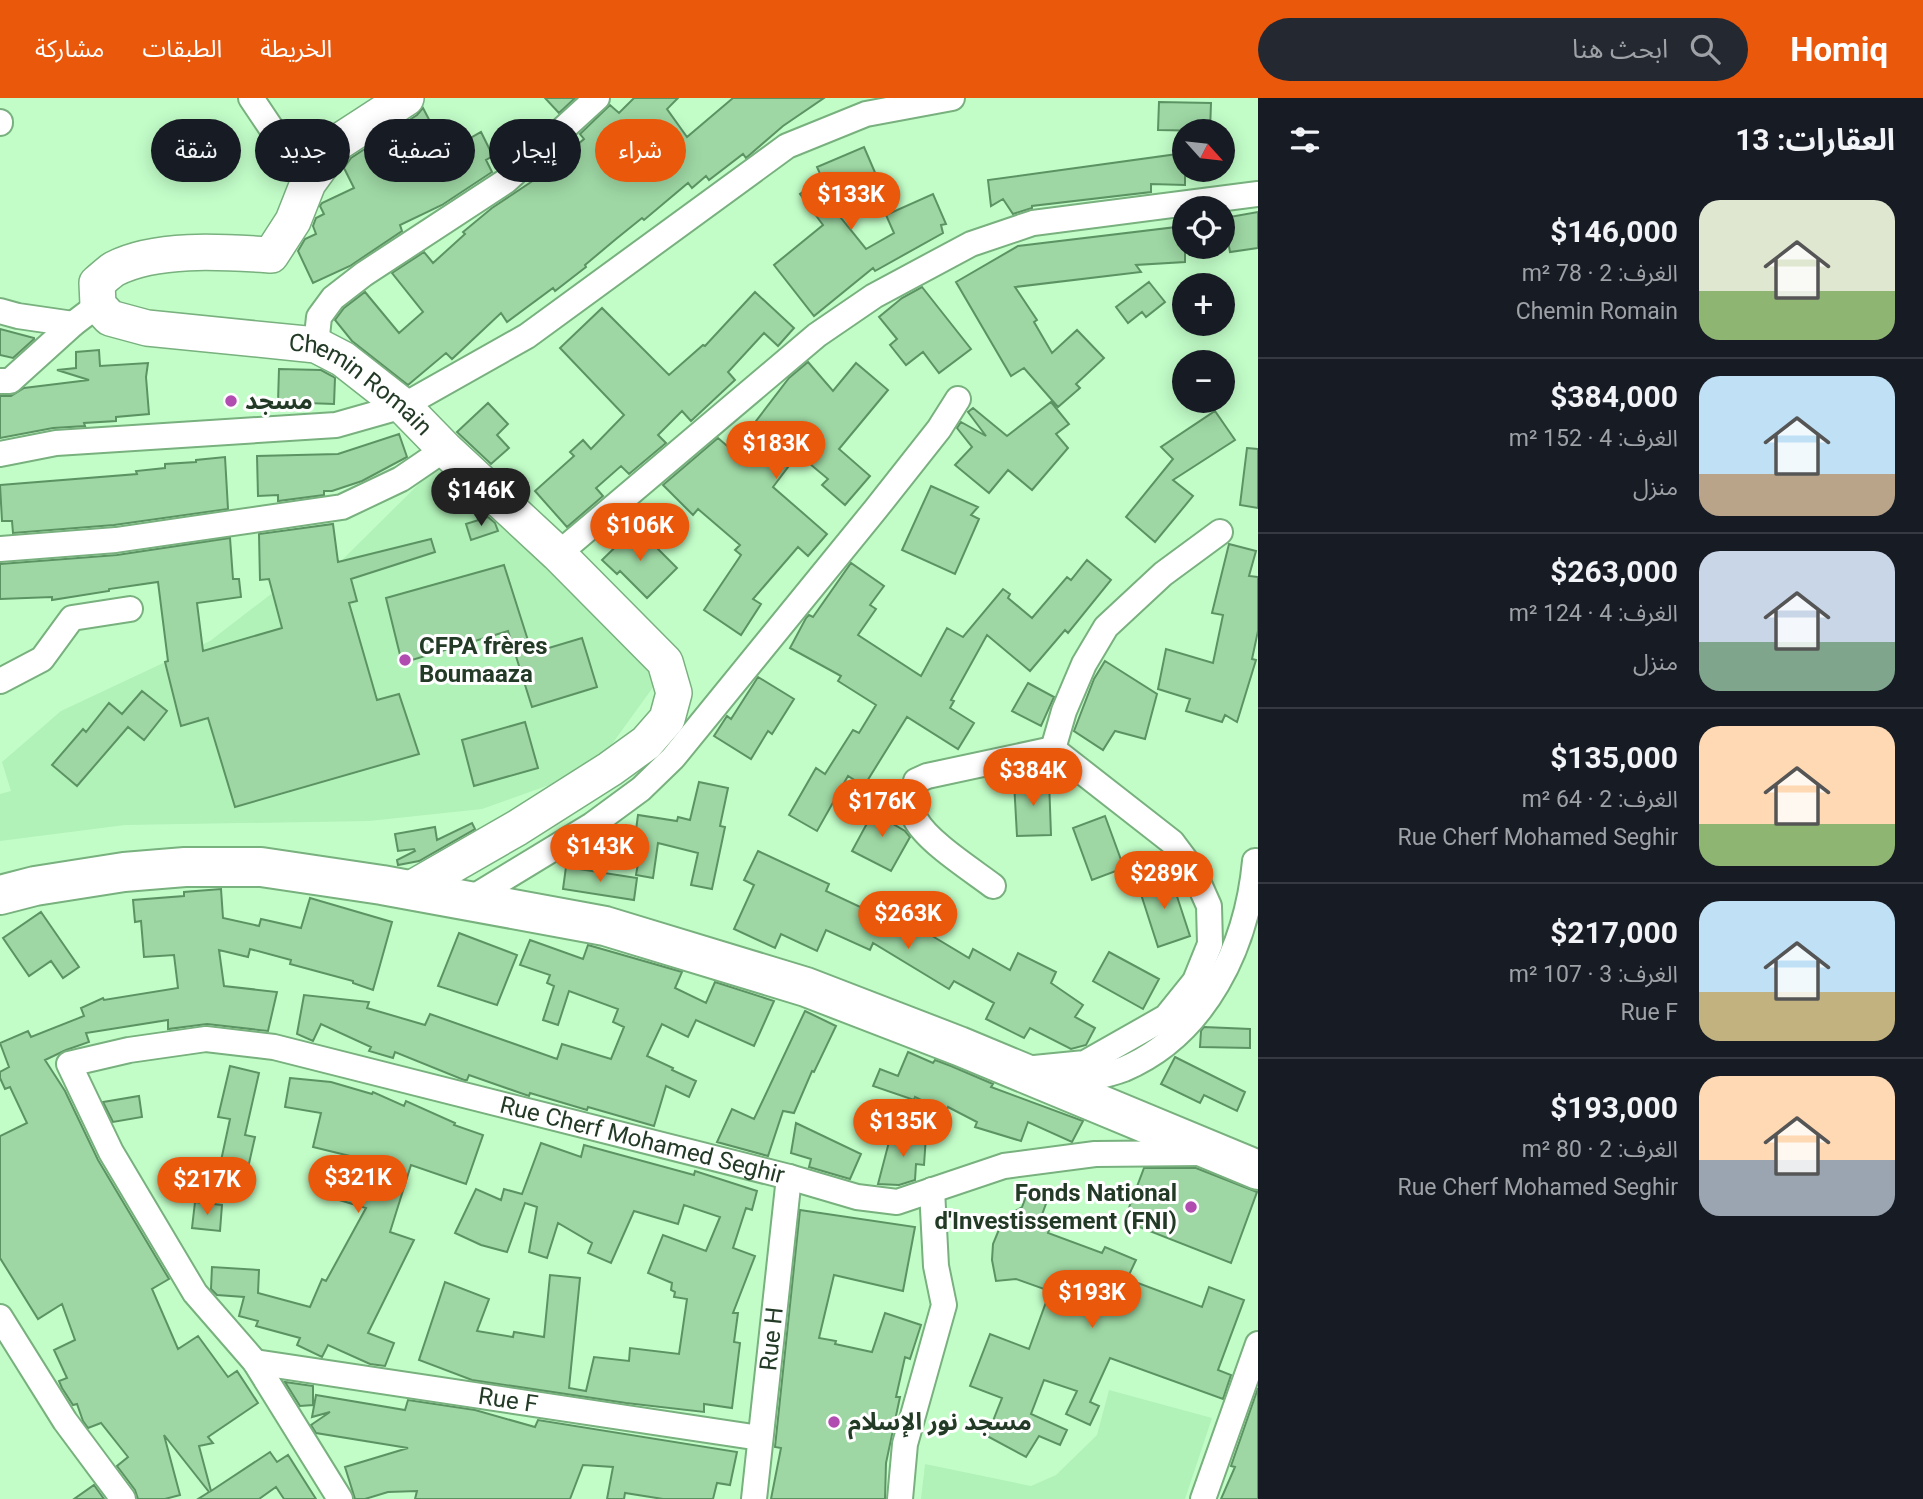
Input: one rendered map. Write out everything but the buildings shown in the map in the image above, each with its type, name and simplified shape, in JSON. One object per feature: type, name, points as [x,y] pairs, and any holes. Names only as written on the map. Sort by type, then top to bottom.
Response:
[{"type":"main road","points":[[0,895],[35,886],[124,872],[185,867],[261,867],[409,890],[605,926],[806,987],[1258,1170]]},
{"type":"street","points":[[251,98],[308,183]]},
{"type":"street","points":[[0,381],[10,381],[85,315],[97,283],[114,269],[152,256],[229,252],[271,255],[293,221],[308,183],[337,143],[406,98]]},
{"type":"street","points":[[316,345],[319,317],[332,298],[506,181],[597,98]]},
{"type":"street","points":[[0,454],[55,443],[336,425],[403,406],[527,336],[787,146],[866,114],[952,98]]},
{"type":"street","points":[[558,554],[817,335],[874,296],[971,244],[1033,223],[1258,194]]},
{"type":"street","points":[[0,311],[18,316],[85,315]]},
{"type":"street","name":"Chemin Romain","points":[[85,315],[110,318],[147,328],[316,345],[343,359],[403,406],[558,554],[665,662],[674,692],[667,719],[646,743],[517,828],[409,890]]},
{"type":"street","points":[[467,901],[592,825],[641,789],[673,758],[876,510],[939,429],[958,399]]},
{"type":"street","points":[[0,549],[116,540],[342,507],[401,479],[445,449]]},
{"type":"street","points":[[1053,749],[1064,711],[1084,664],[1106,627],[1163,574],[1220,532]]},
{"type":"street","points":[[0,681],[42,659],[72,618],[130,609]]},
{"type":"street","points":[[993,886],[925,833],[915,818],[912,796],[916,781],[927,776],[1053,749]]},
{"type":"street","points":[[1016,1070],[1085,1063],[1166,1017],[1195,981],[1210,944],[1209,906],[1194,870],[1172,842],[1053,749]]},
{"type":"street","points":[[1057,1087],[1123,1069],[1167,1044],[1200,1012],[1228,967],[1255,890],[1255,861]]},
{"type":"street","name":"Rue Cherf Mohamed Seghir","points":[[255,1362],[195,1293],[111,1152],[69,1064],[129,1050],[206,1039],[274,1047],[789,1177],[857,1197],[897,1202],[1004,1166],[1095,1154],[1217,1153]]},
{"type":"street","name":"Rue H","points":[[754,1499],[789,1177]]},
{"type":"street","points":[[900,1499],[905,1444],[944,1305],[936,1266],[932,1190]]},
{"type":"street","points":[[0,1317],[59,1412],[123,1499]]},
{"type":"street","points":[[1203,1499],[1258,1344]]},
{"type":"street","points":[[255,1362],[340,1499]]},
{"type":"street","name":"Rue F","points":[[255,1362],[760,1438]]},
{"type":"shaded area","name":"CFPA frères Boumaaza","points":[[441,462],[659,679],[594,769],[482,809],[369,821],[125,825],[0,841],[0,794],[11,791],[2,762],[61,711],[210,641],[275,591],[339,563]]},
{"type":"shaded area","points":[[1109,1390],[1212,1418],[1185,1499],[921,1499],[925,1464],[1031,1486],[1056,1475],[1097,1435]]},
{"type":"place","name":"مسجد","points":[[231,401]]},
{"type":"place","name":"CFPA frères Boumaaza","points":[[405,660]]},
{"type":"place","name":"Fonds National d'Investissement (FNI)","points":[[1191,1207]]},
{"type":"place","name":"مسجد نور الإسلام","points":[[834,1422]]}]
